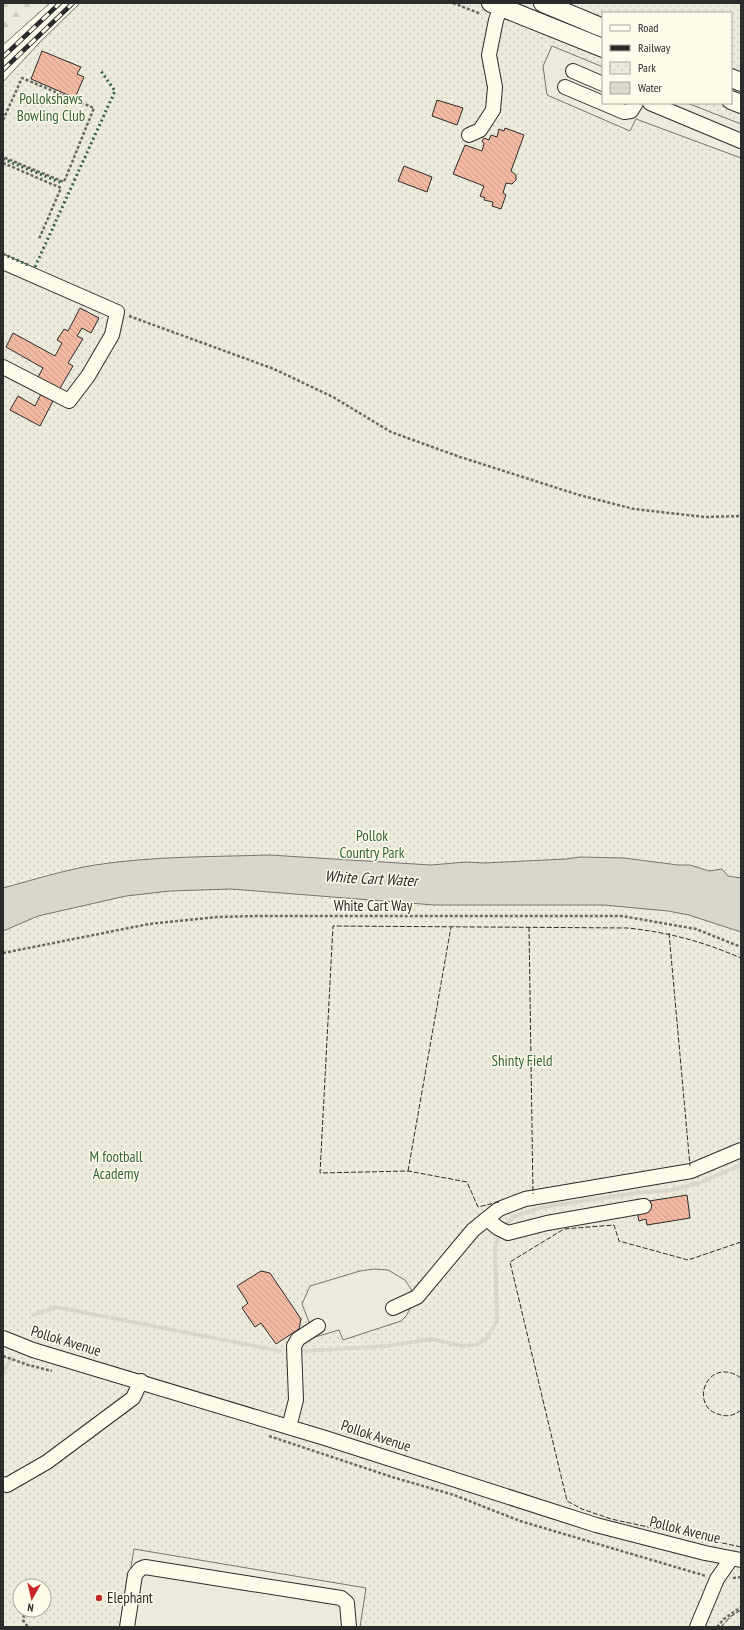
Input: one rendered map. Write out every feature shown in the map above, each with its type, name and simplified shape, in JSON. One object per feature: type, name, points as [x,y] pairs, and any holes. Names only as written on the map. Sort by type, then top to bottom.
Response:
[{"type":"main road","points":[[543,3],[602,28]]},
{"type":"main road","points":[[498,4],[602,48]]},
{"type":"street","points":[[469,135],[480,130],[493,110],[495,87],[488,54],[498,4]]},
{"type":"street","points":[[572,71],[602,84]]},
{"type":"street","points":[[565,87],[602,103]]},
{"type":"street","points":[[605,104],[624,112],[631,111],[635,104]]},
{"type":"street","points":[[652,104],[741,141]]},
{"type":"street","points":[[3,262],[117,312],[112,335],[88,376],[69,401],[3,367]]},
{"type":"street","points":[[393,1308],[417,1296],[465,1238],[499,1209],[525,1199],[691,1172],[741,1150]]},
{"type":"street","points":[[487,1219],[498,1228],[508,1233],[546,1223],[644,1206]]},
{"type":"street","points":[[289,1426],[296,1400],[294,1346],[298,1339],[318,1326]]},
{"type":"street","name":"Pollok Avenue","points":[[3,1338],[33,1350],[289,1426],[596,1524],[736,1560]]},
{"type":"street","points":[[3,1484],[7,1485],[48,1462],[133,1398],[141,1381]]},
{"type":"street","points":[[697,1627],[717,1579],[736,1560]]},
{"type":"street","points":[[127,1627],[135,1575],[140,1569],[145,1567],[341,1598],[347,1603],[349,1627]]},
{"type":"path","points":[[3,120],[22,78],[94,108],[64,182],[3,157]]},
{"type":"path","points":[[3,163],[61,188],[39,239]]},
{"type":"path","points":[[117,312],[274,369],[333,397],[391,432],[460,458],[579,495],[634,509],[705,517],[741,516]]},
{"type":"path","name":"White Cart Way","points":[[3,953],[149,924],[258,916],[622,916],[696,929],[741,947]]},
{"type":"path","points":[[3,1356],[55,1371]]},
{"type":"path","points":[[268,1436],[392,1477],[454,1495],[520,1520],[717,1579],[741,1577]]},
{"type":"path","points":[[717,1627],[724,1619],[741,1607]]},
{"type":"path","points":[[23,1618],[23,1620],[28,1627]]},
{"type":"green space","points":[[3,3],[50,3],[3,45]]},
{"type":"green space","name":"Pollok Country Park","points":[[80,3],[741,3],[741,1627],[3,1627],[3,82],[39,43]]},
{"type":"shaded area","points":[[552,46],[602,67],[602,104],[690,104],[741,124],[741,158],[636,119],[630,131],[547,95],[543,66]]},
{"type":"shaded area","points":[[374,1269],[388,1270],[405,1280],[411,1289],[409,1311],[406,1316],[401,1321],[343,1340],[339,1330],[315,1337],[302,1304],[310,1286],[360,1271]]},
{"type":"shaded area","points":[[134,1549],[366,1588],[360,1627],[121,1627]]},
{"type":"water","name":"White Cart Water","points":[[269,855],[431,865],[466,862],[484,863],[566,859],[580,857],[624,858],[678,865],[690,865],[709,871],[722,869],[728,876],[741,878],[741,932],[689,915],[668,911],[604,905],[434,905],[231,889],[170,891],[126,896],[38,916],[3,931],[3,888],[49,875],[117,862],[182,857]]},
{"type":"building","points":[[42,51],[81,67],[77,74],[84,77],[75,98],[31,79]]},
{"type":"building","points":[[437,100],[463,108],[457,125],[432,116]]},
{"type":"building","points":[[505,128],[524,135],[511,171],[516,175],[516,180],[512,184],[506,183],[503,193],[506,195],[501,209],[492,206],[493,202],[484,200],[485,198],[480,196],[484,186],[453,174],[465,145],[482,151],[484,144],[482,141],[484,138],[489,140],[491,135],[497,137],[499,129],[504,131]]},
{"type":"building","points":[[404,166],[432,177],[427,192],[398,181]]},
{"type":"building","points":[[80,308],[99,318],[91,333],[82,328],[77,336],[83,339],[68,363],[73,366],[59,390],[37,379],[43,368],[6,347],[13,333],[55,356],[62,343],[57,340],[64,329],[68,331]]},
{"type":"building","points":[[42,392],[54,399],[40,426],[10,410],[18,396],[35,406]]},
{"type":"building","points":[[687,1195],[690,1218],[647,1225],[646,1219],[639,1221],[637,1212],[643,1202]]},
{"type":"building","points":[[261,1271],[270,1273],[301,1319],[299,1329],[276,1344],[261,1323],[255,1327],[242,1308],[248,1303],[237,1286]]},
{"type":"waterway","points":[[304,1351],[387,1346],[431,1339],[462,1346],[475,1345],[486,1339],[497,1321],[495,1246],[505,1225],[513,1217],[543,1207],[636,1193],[672,1190],[699,1183],[741,1165]]},
{"type":"waterway","points":[[33,1315],[56,1307],[280,1351]]},
{"type":"waterway","points":[[3,1372],[12,1358]]},
{"type":"railway","points":[[3,57],[60,3]]},
{"type":"railway","points":[[3,70],[73,3]]},
{"type":"hedge","points":[[35,267],[115,91],[101,71]]},
{"type":"hedge","points":[[3,159],[62,183]]},
{"type":"hedge","points":[[3,254],[30,266]]},
{"type":"fence","points":[[499,1202],[478,1207],[467,1182],[408,1171],[320,1173],[333,926],[628,928],[686,938],[741,958]]},
{"type":"fence","points":[[408,1171],[451,927]]},
{"type":"fence","points":[[529,927],[533,1194]]},
{"type":"fence","points":[[669,933],[690,1166]]},
{"type":"fence","points":[[741,1242],[688,1260],[619,1241],[614,1225],[564,1229],[510,1262],[567,1501],[582,1509],[611,1519],[741,1547]]},
{"type":"fence","points":[[741,1378],[729,1372],[719,1373],[711,1377],[703,1394],[705,1403],[711,1410],[721,1415],[731,1415],[741,1410]]},
{"type":"fence","points":[[721,1627],[730,1617],[741,1610]]},
{"type":"place","name":"Elephant","points":[[99,1598]]},
{"type":"park label","name":"Pollokshaws Bowling Club","points":[[51,108]]},
{"type":"park label","name":"Shinty Field","points":[[522,1061]]},
{"type":"park label","name":"M football Academy","points":[[116,1166]]}]
